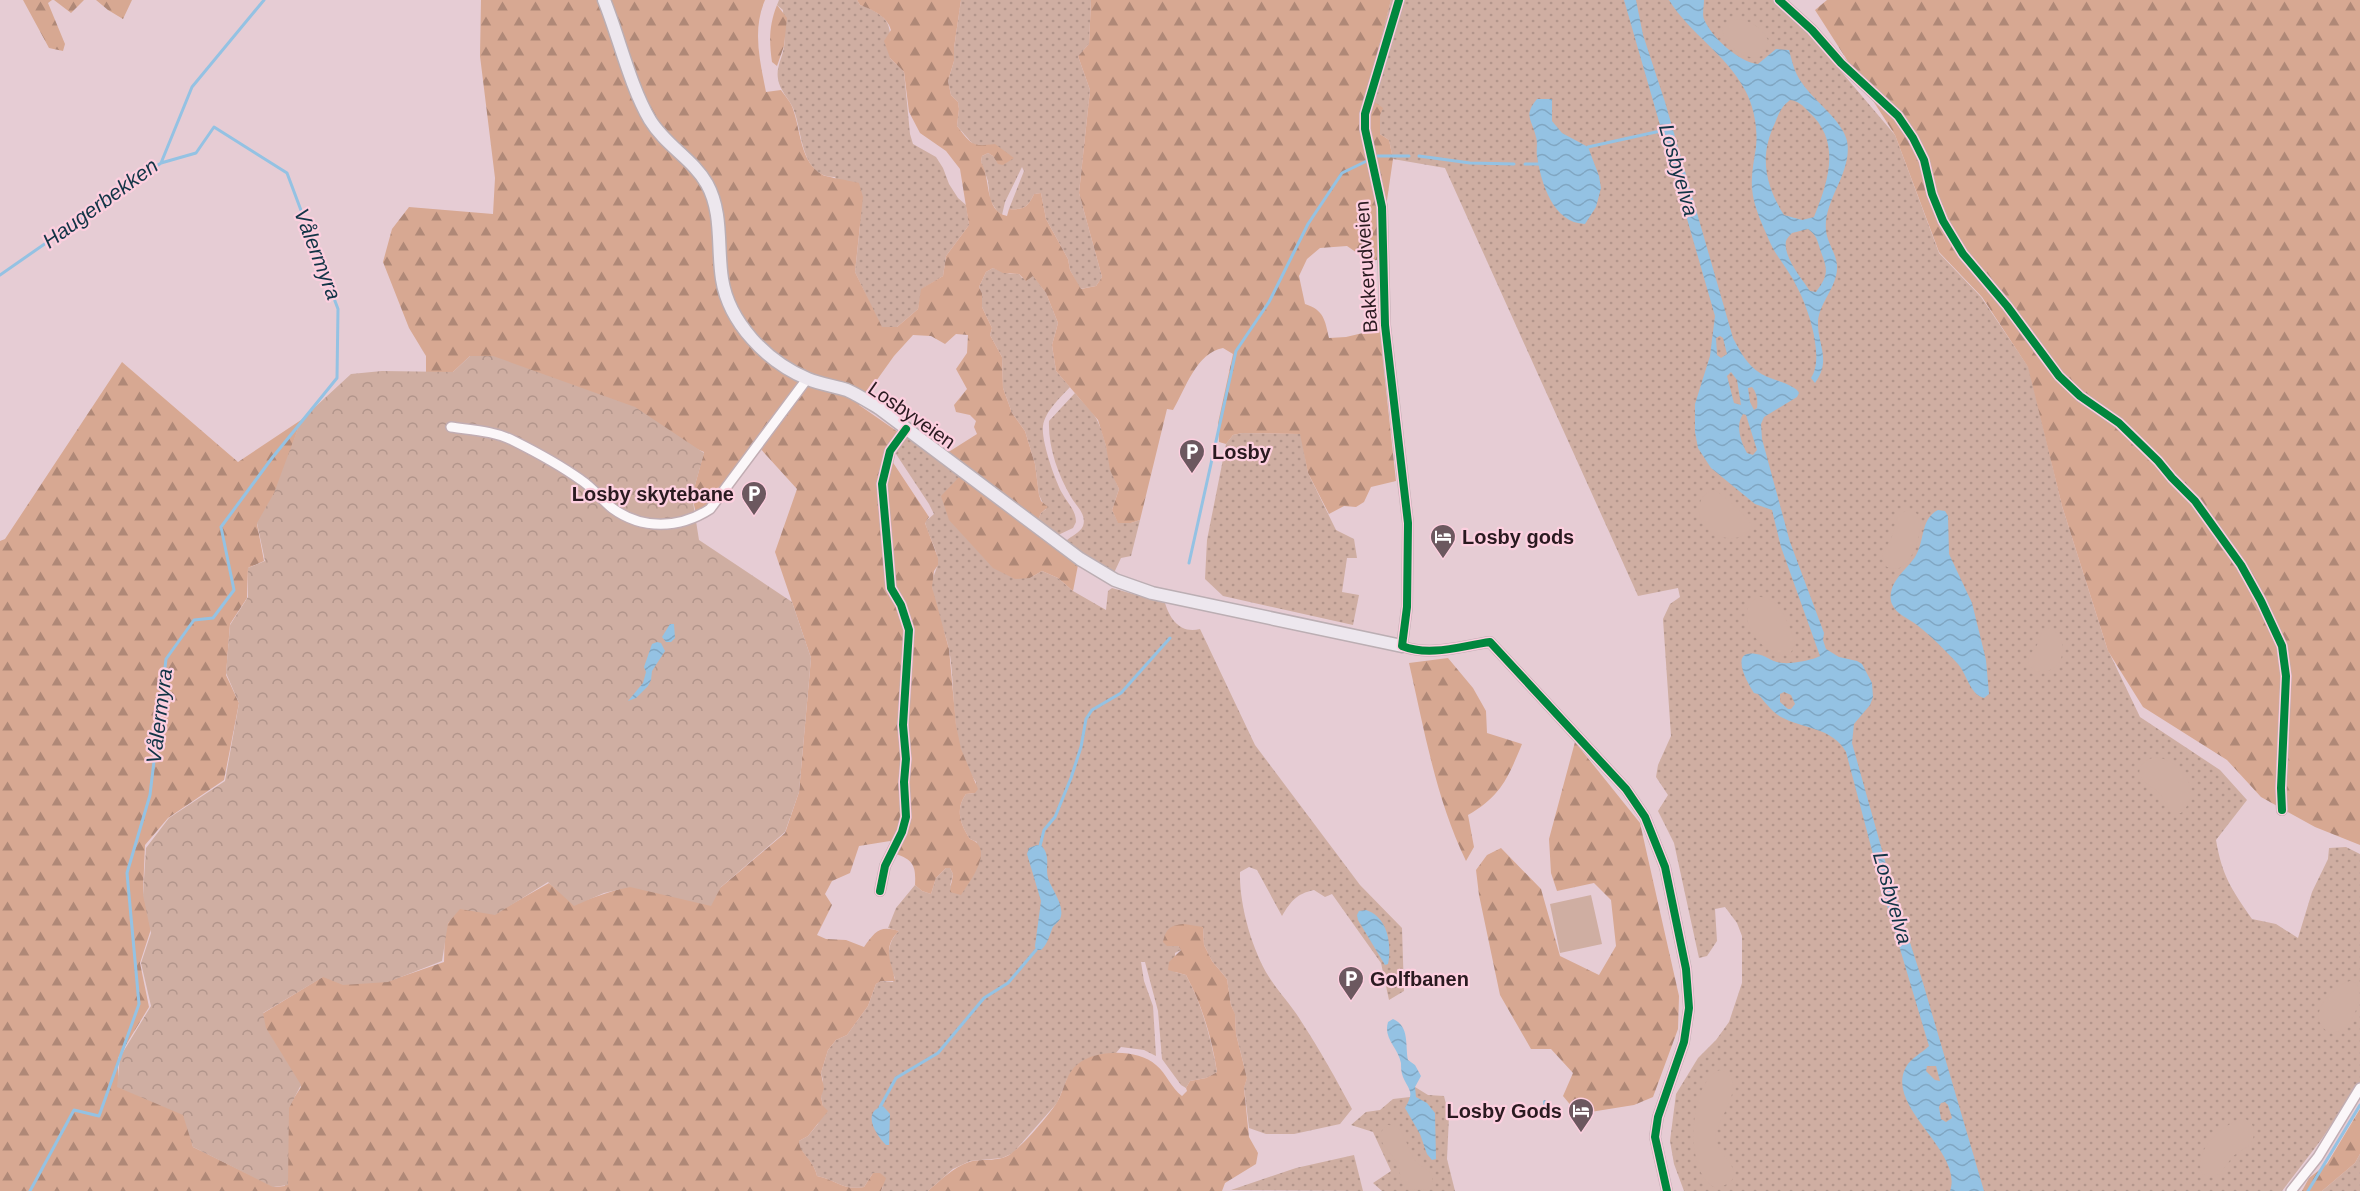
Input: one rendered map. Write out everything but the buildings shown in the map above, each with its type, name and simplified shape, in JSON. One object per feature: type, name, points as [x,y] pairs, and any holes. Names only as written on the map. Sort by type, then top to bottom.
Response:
[{"type":"main road","name":"Losbyveien","points":[[604,0],[649,119],[666,142],[698,171],[712,195],[717,214],[722,280],[727,298],[748,334],[775,361],[807,379],[849,391],[879,408],[1080,559],[1115,580],[1152,593],[1402,645]]},
{"type":"street","name":"Bakkerudveien","points":[[1398,0],[1365,114],[1365,129],[1382,207],[1385,325],[1408,523],[1407,607],[1402,645]]},
{"type":"street","points":[[1779,0],[1812,30],[1841,63],[1898,116],[1924,160],[1932,194],[1942,221],[1964,254],[2007,306],[2059,376],[2080,396],[2119,423],[2158,461],[2195,501],[2241,565],[2282,646],[2286,676],[2282,810]]},
{"type":"street","points":[[451,428],[477,430],[511,439],[583,480],[612,508],[632,519],[652,525],[677,524],[697,518],[710,509],[807,379]]},
{"type":"street","points":[[880,891],[885,866],[902,832],[906,817],[904,782],[906,759],[903,725],[909,630],[901,605],[891,588],[882,484],[890,451],[906,429]]},
{"type":"street","points":[[1402,645],[1412,650],[1427,652],[1490,642],[1604,763],[1645,817],[1665,867],[1689,990],[1688,1023],[1684,1042],[1664,1095],[1655,1137],[1667,1191]]},
{"type":"street","points":[[2291,1191],[2318,1157],[2360,1089]]},
{"type":"green space","points":[[23,0],[52,0],[48,3],[65,44],[63,51],[49,48]]},
{"type":"green space","points":[[54,0],[84,0],[71,13]]},
{"type":"green space","points":[[96,0],[132,0],[123,19]]},
{"type":"green space","points":[[481,0],[765,0],[758,34],[766,92],[781,90],[789,101],[796,118],[802,146],[815,170],[825,176],[859,183],[863,197],[855,272],[882,327],[897,327],[918,309],[921,289],[943,276],[946,256],[969,225],[960,169],[946,151],[920,133],[909,112],[904,72],[890,58],[884,41],[891,30],[889,25],[879,14],[860,5],[857,0],[961,0],[954,61],[948,81],[951,95],[958,102],[957,126],[973,143],[977,145],[995,144],[1014,158],[1003,165],[998,164],[988,153],[982,156],[981,162],[991,201],[1000,213],[1007,216],[1009,209],[1025,207],[1034,194],[1041,193],[1046,219],[1081,289],[1096,286],[1102,277],[1079,193],[1090,90],[1078,56],[1089,44],[1091,0],[1391,0],[1366,96],[1383,108],[1380,115],[1380,134],[1389,140],[1393,159],[1385,214],[1378,214],[1377,260],[1369,261],[1347,246],[1320,248],[1307,259],[1299,276],[1305,304],[1316,309],[1323,316],[1329,338],[1367,332],[1370,322],[1376,321],[1382,331],[1382,352],[1396,481],[1371,487],[1364,502],[1356,507],[1344,506],[1329,514],[1308,473],[1300,434],[1242,433],[1233,435],[1226,444],[1219,442],[1218,423],[1233,354],[1223,348],[1214,351],[1199,364],[1173,410],[1167,409],[1140,520],[1118,523],[1112,510],[1119,489],[1110,470],[1098,420],[1056,371],[1052,345],[1058,323],[1046,293],[1033,276],[1026,281],[1019,274],[1003,273],[993,268],[986,272],[979,287],[982,293],[982,307],[992,328],[990,335],[1002,357],[1003,388],[1012,413],[1025,431],[1035,464],[1039,495],[1041,501],[1048,507],[1041,513],[1038,520],[947,453],[977,434],[974,427],[976,421],[970,415],[956,412],[954,405],[967,389],[956,369],[967,353],[968,335],[956,334],[945,344],[931,336],[913,335],[894,356],[859,405],[898,432],[886,452],[929,517],[925,523],[938,558],[932,587],[949,649],[956,725],[961,749],[978,789],[975,793],[966,794],[961,805],[960,816],[970,839],[981,849],[981,857],[975,873],[961,895],[950,892],[953,874],[950,868],[946,868],[936,878],[931,894],[915,885],[913,865],[896,854],[897,846],[890,841],[859,846],[850,873],[832,881],[825,894],[832,905],[817,935],[826,939],[846,940],[864,947],[871,937],[882,929],[899,931],[890,943],[889,949],[895,981],[881,981],[876,984],[868,1006],[847,1035],[836,1040],[828,1050],[821,1073],[824,1088],[821,1097],[823,1106],[828,1111],[808,1136],[799,1141],[817,1176],[857,1188],[864,1187],[873,1173],[880,1173],[886,1178],[881,1191],[0,1191],[0,541],[5,539],[122,362],[238,462],[301,420],[275,496],[257,524],[264,561],[248,568],[247,598],[230,624],[226,675],[239,703],[224,780],[168,818],[145,845],[143,892],[151,929],[140,963],[149,1007],[118,1058],[118,1085],[185,1114],[193,1147],[275,1187],[285,1186],[287,1109],[301,1087],[266,1032],[262,1014],[324,976],[389,981],[444,962],[445,928],[458,907],[496,913],[549,883],[574,904],[631,885],[720,888],[785,833],[799,792],[811,658],[775,552],[797,489],[758,446],[697,518],[692,496],[704,452],[470,356],[453,372],[426,372],[426,356],[409,328],[383,262],[392,229],[409,207],[493,214],[495,178],[480,56]]},
{"type":"green space","points":[[779,0],[857,0],[860,5],[871,9],[884,19],[890,30],[890,58],[904,72],[913,144],[936,157],[949,184],[958,198],[966,205],[969,225],[946,256],[943,276],[922,289],[918,309],[897,327],[881,327],[855,272],[860,226],[835,177],[824,175],[809,161],[793,108],[779,83],[778,71],[785,38],[783,10],[777,5]]},
{"type":"green space","points":[[961,0],[1091,0],[1089,44],[1078,56],[1090,90],[1079,193],[1102,277],[1096,286],[1080,289],[1070,270],[1068,259],[1046,219],[1041,193],[1034,194],[1025,207],[1009,209],[1024,171],[1022,167],[1005,202],[1002,215],[990,200],[988,181],[981,162],[982,156],[988,153],[998,164],[987,145],[983,148],[973,144],[957,126],[958,102],[951,95],[948,81],[954,61]]},
{"type":"green space","points":[[1391,0],[1784,0],[1794,16],[1895,135],[1939,253],[1981,297],[2029,368],[2062,506],[2107,648],[2140,717],[2220,770],[2247,800],[2216,840],[2225,873],[2239,899],[2252,919],[2276,924],[2298,938],[2312,892],[2328,859],[2329,848],[2346,847],[2360,854],[2360,1082],[2321,1140],[2282,1191],[1684,1191],[1674,1164],[1670,1141],[1676,1094],[1698,1058],[1716,1040],[1729,1022],[1742,983],[1742,936],[1737,923],[1725,907],[1715,909],[1717,941],[1707,956],[1699,958],[1674,843],[1658,811],[1668,795],[1656,777],[1658,765],[1671,736],[1663,619],[1670,604],[1680,597],[1678,588],[1638,596],[1445,168],[1393,159],[1389,140],[1380,134],[1380,115],[1365,96]]},
{"type":"green space","points":[[1827,0],[2360,0],[2360,845],[2315,827],[2261,797],[2227,760],[2143,707],[2108,651],[2062,506],[2028,367],[1982,297],[1939,252],[1895,135],[1815,10]]},
{"type":"green space","points":[[777,5],[787,18],[784,46],[777,66],[772,62],[770,40],[772,19]]},
{"type":"green space","points":[[1731,19],[1748,22],[1762,31],[1768,40],[1764,55],[1751,57],[1732,47],[1722,30],[1724,24]]},
{"type":"green space","points":[[993,268],[1010,274],[1019,274],[1022,278],[1033,275],[1046,293],[1058,323],[1052,345],[1056,371],[1070,387],[1044,420],[1043,433],[1052,470],[1062,493],[1073,510],[1076,522],[1073,528],[1058,535],[1038,520],[1046,509],[1039,495],[1035,464],[1025,431],[1012,413],[1003,388],[1002,357],[990,335],[992,328],[982,307],[982,293],[979,287],[986,272]]},
{"type":"green space","points":[[470,356],[493,356],[635,407],[704,453],[692,496],[699,540],[792,602],[811,658],[799,792],[785,832],[721,887],[711,906],[630,887],[604,893],[574,906],[548,882],[495,915],[460,909],[448,923],[442,961],[388,982],[343,985],[323,977],[263,1013],[266,1028],[301,1085],[289,1108],[288,1185],[273,1187],[193,1147],[183,1115],[117,1087],[120,1057],[151,1006],[141,963],[151,933],[143,895],[146,848],[169,818],[225,781],[239,703],[226,673],[230,625],[248,597],[248,568],[265,561],[257,523],[274,493],[301,420],[351,374],[382,371],[453,372]]},
{"type":"green space","points":[[1075,393],[1094,415],[1101,430],[1119,489],[1112,510],[1118,522],[1131,523],[1140,520],[1131,556],[1121,558],[1113,575],[1066,541],[1082,528],[1084,518],[1058,470],[1050,441],[1049,421]]},
{"type":"green space","points":[[1242,433],[1301,434],[1308,473],[1336,530],[1354,539],[1357,558],[1347,558],[1342,592],[1359,595],[1353,625],[1223,596],[1205,579],[1207,540],[1226,444],[1233,435]]},
{"type":"green space","points":[[904,437],[911,439],[961,475],[1030,578],[1042,571],[1058,578],[1073,591],[1106,610],[1108,591],[1112,588],[1165,603],[1173,620],[1181,627],[1200,629],[1255,745],[1360,885],[1402,928],[1404,991],[1389,1000],[1381,963],[1332,894],[1325,897],[1314,890],[1298,896],[1282,916],[1257,870],[1249,867],[1240,872],[1244,912],[1257,954],[1273,983],[1308,1032],[1352,1109],[1340,1124],[1294,1134],[1266,1134],[1249,1128],[1244,1087],[1247,1078],[1236,1034],[1235,1015],[1227,979],[1212,961],[1204,945],[1203,928],[1167,946],[1178,946],[1181,950],[1175,953],[1175,972],[1186,975],[1197,998],[1209,1034],[1217,1072],[1206,1078],[1190,1081],[1186,1088],[1181,1085],[1162,1059],[1158,1011],[1145,962],[1141,962],[1144,981],[1153,1006],[1156,1056],[1144,1050],[1121,1047],[1116,1053],[1094,1056],[1067,1079],[1057,1103],[1013,1153],[1002,1158],[970,1161],[953,1169],[928,1191],[881,1191],[883,1187],[873,1173],[864,1187],[857,1188],[817,1176],[799,1141],[808,1136],[818,1124],[823,1106],[821,1073],[828,1050],[836,1040],[847,1035],[868,1006],[876,984],[881,981],[893,982],[895,978],[890,966],[889,948],[899,931],[888,928],[896,908],[915,885],[931,894],[936,878],[946,868],[950,868],[953,874],[950,886],[977,842],[970,839],[960,816],[963,800],[966,794],[975,793],[976,782],[967,767],[957,734],[949,649],[933,595],[933,577],[938,561],[925,522],[934,514],[896,454],[898,444]]},
{"type":"green space","points":[[961,475],[1078,565],[1073,591],[1058,578],[1042,571],[1030,578],[1015,579],[993,568],[949,520],[941,496]]},
{"type":"green space","points":[[1713,490],[1728,500],[1750,522],[1752,526],[1747,534],[1729,538],[1719,536],[1703,524],[1699,514],[1700,503],[1708,492]]},
{"type":"green space","points":[[1909,510],[1920,517],[1919,535],[1907,562],[1900,568],[1893,569],[1884,565],[1882,553],[1891,539],[1897,518]]},
{"type":"green space","points":[[1759,597],[1773,602],[1783,614],[1795,645],[1790,654],[1780,654],[1769,650],[1753,633],[1748,623],[1747,613],[1750,604]]},
{"type":"green space","points":[[2048,628],[2059,634],[2063,648],[2062,655],[2060,661],[2051,670],[2036,671],[2029,666],[2028,658],[2037,645],[2042,631]]},
{"type":"green space","points":[[1448,658],[1473,688],[1486,711],[1487,733],[1522,744],[1512,767],[1496,793],[1468,815],[1474,847],[1466,861],[1439,789],[1409,663]]},
{"type":"green space","points":[[1575,742],[1640,823],[1679,996],[1678,1029],[1653,1097],[1634,1105],[1578,1114],[1563,1096],[1573,1073],[1551,1049],[1531,1049],[1500,995],[1476,870],[1487,855],[1501,848],[1541,889],[1560,956],[1599,975],[1616,946],[1611,900],[1594,883],[1557,891],[1551,873],[1549,839]]},
{"type":"green space","points":[[2155,757],[2173,764],[2187,778],[2191,796],[2188,805],[2181,813],[2172,813],[2161,795],[2140,776],[2141,766]]},
{"type":"green space","points":[[1591,895],[1602,944],[1560,953],[1550,904]]},
{"type":"green space","points":[[1184,924],[1203,927],[1204,945],[1212,961],[1227,979],[1231,1005],[1235,1014],[1236,1034],[1247,1078],[1244,1088],[1249,1137],[1258,1153],[1256,1164],[1225,1183],[1222,1191],[928,1191],[947,1175],[969,1162],[1003,1158],[1013,1152],[1047,1116],[1059,1099],[1070,1073],[1086,1059],[1117,1053],[1139,1056],[1156,1065],[1182,1096],[1187,1091],[1186,1088],[1190,1081],[1206,1078],[1217,1072],[1206,1022],[1192,986],[1186,975],[1168,970],[1169,962],[1181,950],[1178,946],[1167,946],[1163,942],[1164,938],[1172,927]]},
{"type":"green space","points":[[2350,981],[2357,983],[2358,986],[2359,1000],[2356,1010],[2349,1023],[2341,1030],[2333,1032],[2325,1030],[2320,1024],[2319,1015],[2322,1005],[2330,994],[2342,984]]},
{"type":"green space","points":[[1720,1070],[1729,1075],[1733,1082],[1733,1091],[1715,1137],[1716,1144],[1734,1171],[1728,1183],[1717,1188],[1706,1181],[1699,1167],[1694,1129],[1701,1092],[1709,1078]]},
{"type":"green space","points":[[1415,1087],[1428,1095],[1444,1096],[1449,1116],[1447,1159],[1455,1191],[1382,1191],[1373,1183],[1391,1171],[1373,1132],[1351,1125],[1366,1112],[1380,1110],[1393,1099],[1410,1097]]},
{"type":"green space","points":[[2360,1109],[2360,1154],[2355,1163],[2322,1191],[2302,1191],[2309,1178],[2327,1164]]},
{"type":"green space","points":[[2245,1119],[2251,1123],[2254,1130],[2250,1145],[2233,1156],[2220,1174],[2211,1177],[2202,1174],[2200,1165],[2202,1156],[2212,1139],[2228,1125]]},
{"type":"green space","points":[[1387,1125],[1398,1128],[1415,1160],[1431,1173],[1433,1183],[1427,1189],[1409,1190],[1403,1185],[1398,1165],[1381,1141],[1382,1130]]},
{"type":"green space","points":[[2360,1154],[2360,1191],[2322,1191],[2355,1163]]},
{"type":"green space","points":[[1354,1155],[1363,1191],[1231,1190],[1296,1168]]},
{"type":"water","name":"Losbyelva","points":[[1624,0],[1636,0],[1643,35],[1665,102],[1733,338],[1755,370],[1764,376],[1793,387],[1799,393],[1797,397],[1764,417],[1761,424],[1762,439],[1790,542],[1824,633],[1823,640],[1826,649],[1839,657],[1862,664],[1872,683],[1873,697],[1870,705],[1854,724],[1852,743],[1894,893],[1984,1191],[1950,1191],[1951,1176],[1946,1160],[1906,1098],[1902,1082],[1906,1067],[1929,1046],[1883,892],[1846,752],[1840,744],[1825,733],[1790,721],[1774,712],[1758,694],[1754,693],[1742,668],[1743,657],[1748,654],[1760,655],[1779,663],[1797,662],[1820,656],[1781,547],[1772,510],[1755,504],[1711,468],[1698,448],[1695,432],[1695,404],[1710,356],[1715,316]],"holes":[[[1720,336],[1723,338],[1727,354],[1721,358],[1717,355],[1716,338]],[[1731,372],[1737,380],[1741,405],[1734,403],[1727,376]],[[1752,387],[1757,397],[1757,408],[1754,410],[1748,388]],[[1743,414],[1746,415],[1757,450],[1753,455],[1747,453],[1739,424]],[[1784,692],[1791,695],[1795,704],[1788,709],[1780,702],[1780,694]],[[1927,1066],[1936,1066],[1940,1081],[1935,1080],[1926,1071]],[[1945,1102],[1952,1118],[1946,1122],[1941,1119],[1939,1107]]]},
{"type":"water","points":[[1669,0],[1704,0],[1703,17],[1713,33],[1727,48],[1751,63],[1758,64],[1776,49],[1789,50],[1795,71],[1802,83],[1834,118],[1847,141],[1846,164],[1826,219],[1827,235],[1836,259],[1837,269],[1834,282],[1819,314],[1818,330],[1823,359],[1820,374],[1815,383],[1811,378],[1815,369],[1816,346],[1806,307],[1794,281],[1772,246],[1754,201],[1752,178],[1756,133],[1751,103],[1737,77]],"holes":[[[1790,100],[1801,104],[1819,124],[1826,136],[1829,149],[1827,176],[1819,204],[1814,217],[1802,220],[1784,215],[1772,193],[1766,170],[1770,135],[1781,110]],[[1808,229],[1817,240],[1826,266],[1824,280],[1816,292],[1810,291],[1798,274],[1790,261],[1786,247],[1786,240],[1792,233]]]},
{"type":"water","points":[[1537,99],[1552,99],[1552,121],[1562,133],[1588,147],[1601,188],[1596,207],[1585,224],[1565,217],[1550,200],[1539,167],[1537,139],[1529,114]]},
{"type":"water","points":[[1938,510],[1945,511],[1948,516],[1949,554],[1972,603],[1986,660],[1989,694],[1984,698],[1975,692],[1960,667],[1948,653],[1922,629],[1896,611],[1891,602],[1894,584],[1915,557],[1925,525],[1932,514]]},
{"type":"water","points":[[670,624],[674,624],[675,638],[671,642],[666,642],[662,637]]},
{"type":"water","points":[[661,643],[665,651],[652,671],[651,680],[636,698],[628,701],[643,683],[646,672],[644,667],[652,644]]},
{"type":"water","points":[[1042,846],[1046,854],[1048,878],[1061,909],[1059,920],[1041,950],[1036,950],[1035,946],[1041,901],[1027,854],[1029,848]]},
{"type":"water","points":[[1366,910],[1379,919],[1387,932],[1388,964],[1385,965],[1358,920],[1359,911]]},
{"type":"water","points":[[1393,1019],[1402,1026],[1406,1037],[1408,1060],[1415,1065],[1421,1076],[1415,1087],[1416,1097],[1427,1103],[1435,1113],[1436,1159],[1432,1160],[1427,1154],[1420,1134],[1405,1108],[1410,1098],[1410,1091],[1402,1075],[1399,1057],[1389,1038],[1388,1022]]},
{"type":"water","points":[[1545,1100],[1554,1111],[1554,1116],[1550,1119],[1544,1116],[1543,1101]]},
{"type":"water","points":[[883,1106],[890,1114],[889,1145],[882,1141],[872,1124],[873,1113]]},
{"type":"waterway","name":"Vålermyra","points":[[0,275],[161,163],[192,87],[264,0]]},
{"type":"waterway","name":"Vålermyra","points":[[30,1191],[74,1110],[99,1116],[139,1004],[127,873],[150,795],[166,659],[194,620],[213,618],[234,590],[221,527],[272,458],[337,378],[338,309],[287,173],[214,127],[196,153],[161,163]]},
{"type":"waterway","name":"Losbyelva","points":[[1588,147],[1665,130]]},
{"type":"waterway","points":[[1189,563],[1236,351],[1269,302],[1308,224],[1342,173],[1377,156],[1409,156]]},
{"type":"waterway","points":[[1419,156],[1470,163],[1514,164]]},
{"type":"waterway","points":[[1525,164],[1539,164]]},
{"type":"waterway","points":[[1040,846],[1044,830],[1055,817],[1071,778],[1081,747],[1086,719],[1092,710],[1121,693],[1170,638]]},
{"type":"waterway","points":[[880,1107],[896,1078],[938,1053],[984,998],[1008,983],[1036,950]]},
{"type":"waterway","points":[[2308,1191],[2360,1105]]},
{"type":"cycle path","points":[[1399,0],[1365,114],[1365,129],[1382,207],[1385,325],[1408,523],[1407,607],[1402,646],[1435,651],[1490,642],[1626,789],[1645,817],[1665,867],[1686,969],[1689,1008],[1684,1042],[1658,1117],[1655,1137],[1667,1191]]},
{"type":"cycle path","points":[[1779,0],[1812,30],[1841,63],[1898,116],[1924,160],[1932,194],[1943,221],[1963,254],[2007,306],[2059,376],[2080,396],[2119,423],[2158,461],[2195,501],[2241,565],[2282,646],[2286,676],[2282,810]]},
{"type":"cycle path","points":[[880,891],[885,866],[902,832],[906,817],[904,782],[906,759],[903,725],[909,630],[901,605],[891,588],[882,484],[890,451],[906,429]]},
{"type":"place","name":"Losby","points":[[1192,475]]},
{"type":"place","name":"Losby skytebane","points":[[754,517]]},
{"type":"place","name":"Losby gods","points":[[1443,560]]},
{"type":"place","name":"Golfbanen","points":[[1351,1002]]},
{"type":"place","name":"Losby Gods","points":[[1581,1134]]},
{"type":"water label","name":"Haugerbekken","points":[[100,203]]}]
